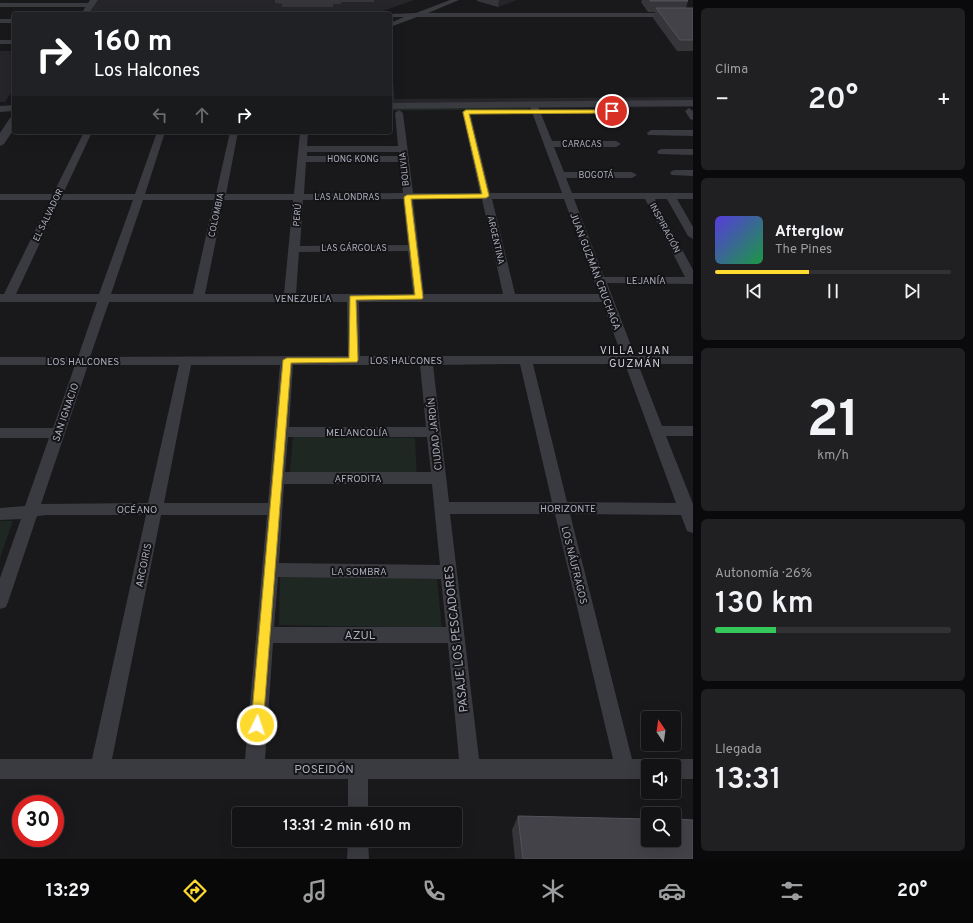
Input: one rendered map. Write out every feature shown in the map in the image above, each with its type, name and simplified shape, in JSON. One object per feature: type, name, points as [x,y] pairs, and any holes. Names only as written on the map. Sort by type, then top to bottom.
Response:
[{"type":"street","points":[[392,18],[440,0]]},
{"type":"street","points":[[392,24],[456,0]]},
{"type":"street","points":[[0,5],[92,2]]},
{"type":"street","points":[[86,12],[92,2]]},
{"type":"street","points":[[392,15],[693,15]]},
{"type":"street","points":[[0,21],[12,21]]},
{"type":"street","points":[[0,42],[12,42]]},
{"type":"street","points":[[0,109],[12,108]]},
{"type":"street","points":[[393,110],[466,112],[535,108]]},
{"type":"street","points":[[393,110],[535,108],[692,110]]},
{"type":"street","name":"JUAN GUZMÁN CRUCHAGA","points":[[535,108],[657,431],[690,510],[693,527]]},
{"type":"street","name":"BOLIVIA","points":[[393,110],[402,149],[419,298]]},
{"type":"street","name":"ARGENTINA","points":[[466,112],[510,298]]},
{"type":"street","points":[[0,116],[12,116]]},
{"type":"street","points":[[0,142],[12,123]]},
{"type":"street","points":[[651,133],[693,133]]},
{"type":"street","name":"EL SALVADOR","points":[[4,298],[87,134]]},
{"type":"street","name":"SAN IGNACIO","points":[[0,602],[160,134]]},
{"type":"street","name":"COLOMBIA","points":[[198,298],[234,134]]},
{"type":"street","name":"PERÚ","points":[[290,298],[304,134]]},
{"type":"street","name":"CARACAS","points":[[548,144],[616,144]]},
{"type":"street","points":[[302,154],[402,149]]},
{"type":"street","points":[[662,152],[693,152]]},
{"type":"street","name":"HONG KONG","points":[[302,154],[403,160]]},
{"type":"street","points":[[676,173],[693,173]]},
{"type":"street","name":"BOGOTÁ","points":[[560,175],[632,175]]},
{"type":"street","name":"INSPIRACIÓN","points":[[648,196],[693,280]]},
{"type":"street","points":[[670,196],[693,236]]},
{"type":"street","name":"LAS ALONDRAS","points":[[0,197],[693,196]]},
{"type":"street","name":"LAS GÁRGOLAS","points":[[294,248],[413,248]]},
{"type":"street","name":"LEJANÍA","points":[[600,280],[693,280]]},
{"type":"street","name":"VENEZUELA","points":[[4,298],[606,298]]},
{"type":"street","points":[[353,298],[354,360]]},
{"type":"street","name":"LOS HALCONES","points":[[0,360],[693,360]]},
{"type":"street","name":"ARCOIRIS","points":[[100,769],[186,360]]},
{"type":"street","points":[[254,769],[287,360]]},
{"type":"street","name":"CIUDAD JARDÍN","points":[[426,360],[442,508]]},
{"type":"street","name":"LOS NÁUFRAGOS","points":[[525,360],[625,769]]},
{"type":"street","points":[[657,431],[693,431]]},
{"type":"street","name":"MELANCOLÍA","points":[[281,432],[434,432]]},
{"type":"street","points":[[0,433],[58,433]]},
{"type":"street","name":"AFRODITA","points":[[277,478],[439,478]]},
{"type":"street","name":"HORIZONTE","points":[[442,508],[670,508],[690,510]]},
{"type":"street","name":"PASAJE LOS PESCADORES","points":[[442,508],[470,769]]},
{"type":"street","name":"OCÉANO","points":[[0,514],[31,512],[47,509],[274,509]]},
{"type":"street","name":"LA SOMBRA","points":[[270,570],[449,572]]},
{"type":"street","name":"AZUL","points":[[264,635],[456,634]]},
{"type":"street","name":"POSEIDÓN","points":[[0,769],[641,769]]},
{"type":"street","points":[[358,769],[358,807]]},
{"type":"street","points":[[681,769],[693,769]]},
{"type":"street","points":[[358,847],[358,859]]},
{"type":"shaded area","points":[[98,0],[414,0],[380,12],[91,12]]},
{"type":"shaded area","points":[[0,51],[12,51],[12,92],[5,102],[0,102]]},
{"type":"shaded area","points":[[392,71],[395,99],[693,97],[693,107],[392,109]]},
{"type":"shaded area","points":[[392,107],[528,107],[529,109],[392,111]]},
{"type":"shaded area","points":[[293,436],[415,438],[417,481],[289,482]]},
{"type":"shaded area","points":[[0,521],[13,521],[0,558]]},
{"type":"shaded area","points":[[280,575],[437,579],[442,628],[279,625]]},
{"type":"building","points":[[687,0],[688,1],[650,1]]},
{"type":"building","points":[[656,8],[693,8],[693,40],[680,40]]},
{"type":"building","points":[[518,816],[641,819],[641,847],[681,847],[681,819],[693,820],[693,859],[523,859]]},
{"type":"district","name":"VILLA JUAN GUZMÁN","points":[[635,356]]},
{"type":"route","points":[[257,725],[287,360],[354,360],[353,298],[419,298],[407,197],[486,196],[466,112],[612,111]]}]
